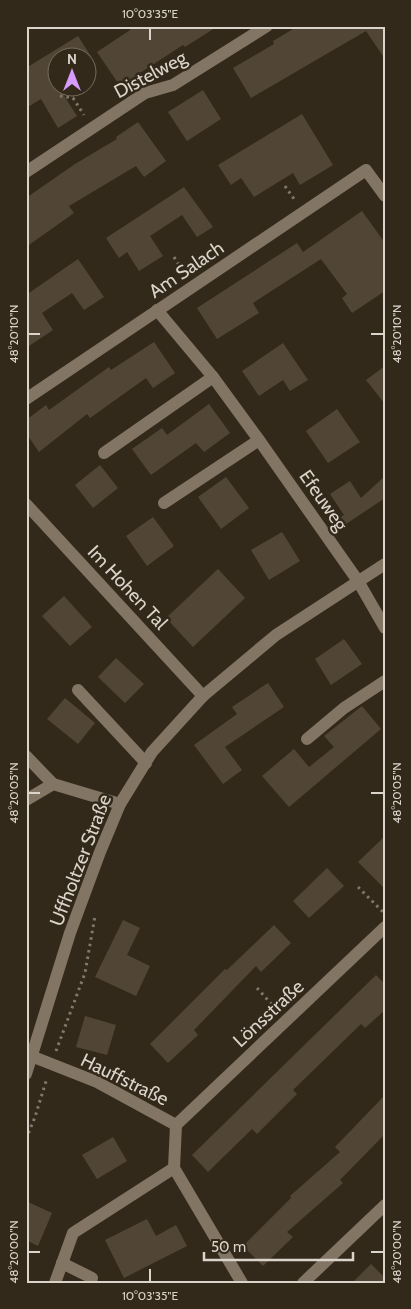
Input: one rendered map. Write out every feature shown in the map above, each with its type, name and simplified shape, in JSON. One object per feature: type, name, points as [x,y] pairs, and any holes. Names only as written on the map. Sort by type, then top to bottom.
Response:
[{"type":"street","name":"Distelweg","points":[[26,172],[145,93],[173,85],[267,26]]},
{"type":"street","name":"Am Salach","points":[[26,399],[366,170],[385,196]]},
{"type":"street","name":"Efeuweg","points":[[157,310],[213,377],[259,440],[358,581],[385,628]]},
{"type":"street","points":[[104,453],[213,377]]},
{"type":"street","points":[[164,503],[259,440]]},
{"type":"street","name":"Im Hohen Tal","points":[[26,504],[203,696]]},
{"type":"street","name":"Uffholtzer Straße","points":[[26,1074],[30,1055],[70,934],[120,804],[152,752],[203,696],[276,635],[385,564]]},
{"type":"street","points":[[307,739],[344,708],[385,681]]},
{"type":"street","points":[[78,690],[146,763]]},
{"type":"street","points":[[26,756],[53,784],[120,804]]},
{"type":"street","points":[[26,800],[53,784]]},
{"type":"street","name":"Lönsstraße","points":[[176,1125],[385,927]]},
{"type":"street","name":"Hauffstraße","points":[[30,1055],[97,1082],[176,1125],[174,1168]]},
{"type":"street","points":[[55,1283],[73,1233],[174,1168],[242,1283]]},
{"type":"street","points":[[303,1283],[385,1206]]},
{"type":"street","points":[[62,1263],[92,1278]]},
{"type":"path","points":[[73,98],[92,128]]},
{"type":"path","points":[[358,887],[385,914]]},
{"type":"path","points":[[26,1139],[85,973],[96,912]]},
{"type":"path","points":[[257,988],[286,1021]]},
{"type":"building","points":[[136,26],[218,26],[185,47],[183,45],[120,86],[98,51]]},
{"type":"building","points":[[298,26],[385,26],[385,59],[366,31],[251,98],[233,68],[274,44],[273,41]]},
{"type":"building","points":[[78,36],[86,48],[58,48]]},
{"type":"building","points":[[48,54],[48,98],[65,98],[77,116],[58,128],[41,99],[26,108],[26,68]]},
{"type":"building","points":[[203,90],[221,119],[187,141],[168,112]]},
{"type":"building","points":[[302,114],[333,165],[300,185],[293,173],[254,197],[241,178],[231,185],[218,165]]},
{"type":"building","points":[[138,122],[166,161],[144,177],[136,166],[69,206],[74,213],[26,247],[26,198],[75,164],[117,139],[116,137]]},
{"type":"building","points":[[184,187],[213,227],[197,237],[182,215],[150,236],[163,256],[139,271],[127,252],[119,258],[106,238]]},
{"type":"building","points":[[362,211],[385,243],[385,291],[352,313],[342,298],[347,294],[321,259],[253,303],[259,313],[217,339],[197,308],[297,243],[303,252]]},
{"type":"building","points":[[78,259],[104,297],[84,310],[72,293],[42,313],[53,330],[26,348],[26,289],[29,293]]},
{"type":"building","points":[[154,342],[175,373],[153,388],[146,378],[90,418],[87,414],[39,452],[26,433],[26,420],[46,405],[49,410],[109,367],[111,370]]},
{"type":"building","points":[[283,343],[308,380],[290,391],[283,380],[259,396],[242,371]]},
{"type":"building","points":[[385,366],[385,404],[366,380]]},
{"type":"building","points":[[209,404],[230,433],[204,452],[196,443],[151,475],[132,449],[162,428],[167,435]]},
{"type":"building","points":[[337,409],[360,442],[328,463],[306,431]]},
{"type":"building","points":[[100,465],[118,488],[93,508],[75,485]]},
{"type":"building","points":[[385,476],[385,498],[346,524],[341,517],[344,515],[330,494],[350,481],[361,498]]},
{"type":"building","points":[[226,477],[249,508],[221,529],[198,497]]},
{"type":"building","points":[[153,517],[174,546],[147,566],[126,536]]},
{"type":"building","points":[[282,532],[300,561],[269,580],[251,550]]},
{"type":"building","points":[[218,569],[245,598],[193,647],[166,618]]},
{"type":"building","points":[[64,596],[92,627],[70,646],[42,616]]},
{"type":"building","points":[[344,639],[362,664],[331,685],[315,659]]},
{"type":"building","points":[[116,658],[144,684],[125,703],[98,677]]},
{"type":"building","points":[[268,683],[284,707],[225,747],[242,770],[223,784],[194,745],[237,714],[232,707]]},
{"type":"building","points":[[65,698],[95,723],[78,744],[47,719]]},
{"type":"building","points":[[362,706],[381,729],[289,807],[262,776],[294,749],[309,767],[334,747],[324,736]]},
{"type":"building","points":[[385,836],[385,889],[358,862]]},
{"type":"building","points":[[327,868],[344,886],[309,918],[293,901]]},
{"type":"building","points":[[123,920],[140,928],[127,955],[150,966],[136,996],[95,977]]},
{"type":"building","points":[[274,925],[291,943],[261,972],[256,966],[194,1030],[198,1035],[168,1063],[150,1044],[225,969],[227,970]]},
{"type":"building","points":[[376,975],[385,984],[385,1010],[365,1028],[361,1024],[293,1090],[297,1094],[257,1134],[252,1129],[208,1172],[192,1155]]},
{"type":"building","points":[[85,1016],[116,1025],[107,1055],[76,1047]]},
{"type":"building","points":[[385,1095],[385,1134],[340,1180],[343,1183],[287,1232],[293,1237],[263,1266],[243,1246],[291,1198],[290,1196],[340,1152],[335,1147]]},
{"type":"building","points":[[113,1137],[127,1161],[97,1179],[82,1155]]},
{"type":"building","points":[[26,1201],[52,1213],[38,1246],[26,1240]]},
{"type":"building","points":[[147,1219],[156,1236],[176,1225],[187,1246],[124,1278],[105,1240]]},
{"type":"building","points":[[371,1264],[385,1278],[385,1283],[352,1283]]}]
